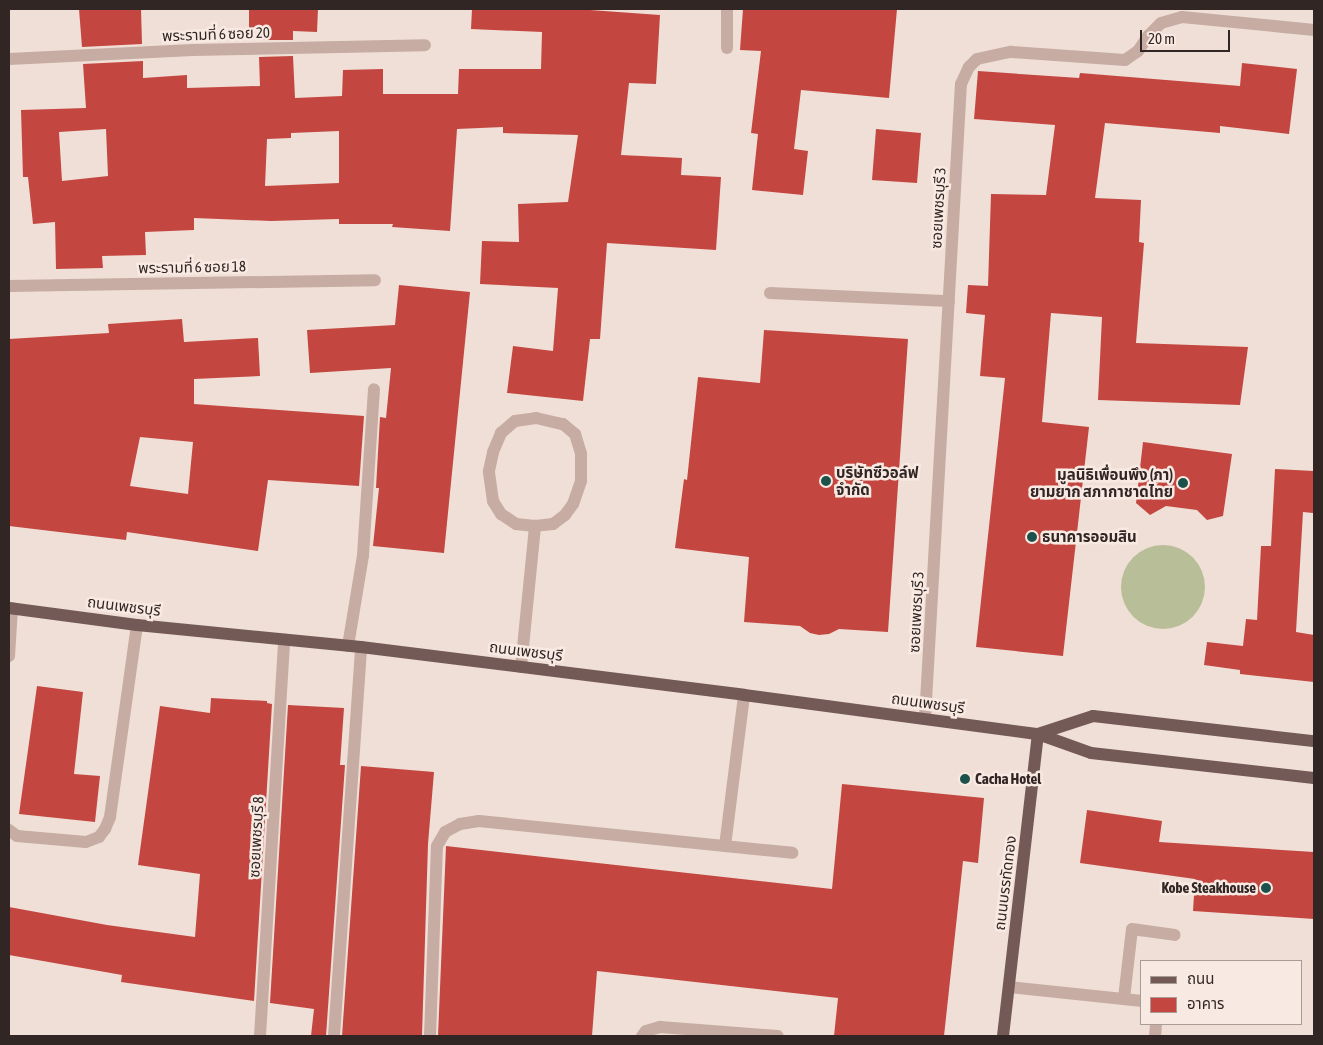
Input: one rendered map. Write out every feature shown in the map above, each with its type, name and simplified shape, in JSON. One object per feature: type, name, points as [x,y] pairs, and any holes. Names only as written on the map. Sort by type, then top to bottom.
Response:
[{"type":"main road","name":"ถนนเพชรบุรี","points":[[11,608],[137,625],[355,647],[744,695],[1038,734],[1091,753],[1314,778]]},
{"type":"main road","name":"ถนนเพชรบุรี","points":[[1038,734],[1094,716],[1314,741]]},
{"type":"main road","name":"ถนนบรรทัดทอง","points":[[1003,1036],[1038,734]]},
{"type":"street","points":[[727,9],[727,48]]},
{"type":"street","name":"ซอยเพชรบุรี 3","points":[[925,719],[961,84],[969,67],[977,59],[1011,52],[1125,60],[1138,52],[1148,36],[1161,23],[1182,17],[1314,30]]},
{"type":"street","name":"พระรามที่ 6 ซอย 20","points":[[9,59],[193,50],[425,45]]},
{"type":"street","name":"พระรามที่ 6 ซอย 18","points":[[9,286],[375,280]]},
{"type":"street","points":[[770,293],[949,301]]},
{"type":"street","points":[[334,1036],[355,647],[374,389]]},
{"type":"street","points":[[536,418],[563,424],[575,434],[581,454],[581,481],[573,504],[565,515],[552,524],[535,526],[516,524],[501,514],[493,501],[489,471],[493,452],[501,433],[515,421],[536,418]]},
{"type":"street","points":[[521,667],[535,526]]},
{"type":"street","points":[[9,656],[11,608]]},
{"type":"street","points":[[9,830],[18,836],[86,842],[99,837],[105,829],[110,817],[137,625]]},
{"type":"street","name":"ซอยเพชรบุรี 8","points":[[260,1036],[284,640]]},
{"type":"street","points":[[724,846],[744,695]]},
{"type":"street","points":[[430,1036],[437,846],[445,832],[460,824],[479,821],[792,853]]},
{"type":"street","points":[[1124,998],[1132,929],[1175,935]]},
{"type":"street","points":[[1009,987],[1140,1001]]},
{"type":"street","points":[[642,1036],[646,1031],[660,1027],[778,1036]]},
{"type":"green space","points":[[1163,545],[1179,548],[1193,557],[1202,571],[1205,587],[1202,603],[1193,617],[1179,626],[1163,629],[1147,626],[1133,617],[1124,603],[1121,587],[1124,571],[1133,557],[1147,548]]},
{"type":"building","points":[[79,9],[141,9],[142,44],[82,47]]},
{"type":"building","points":[[249,9],[318,9],[317,32],[293,31],[293,40],[258,40],[258,29],[249,29]]},
{"type":"building","points":[[472,9],[576,9],[660,15],[656,84],[629,83],[621,155],[682,158],[681,175],[721,177],[716,250],[607,243],[600,339],[590,339],[583,401],[507,393],[513,346],[553,351],[558,288],[480,284],[482,241],[519,242],[518,204],[568,202],[578,135],[503,133],[503,127],[457,129],[450,231],[392,227],[393,224],[339,224],[339,219],[271,221],[194,218],[194,230],[145,232],[146,255],[102,256],[103,268],[56,269],[55,222],[33,224],[28,177],[23,177],[21,110],[86,108],[83,64],[143,61],[143,78],[187,75],[187,88],[260,86],[259,57],[293,56],[295,98],[342,96],[343,70],[383,69],[383,94],[458,94],[459,69],[541,69],[542,32],[471,29]],"holes":[[[106,129],[108,176],[62,181],[59,132]],[[339,131],[339,183],[265,186],[267,139],[291,138],[291,133]]]},
{"type":"building","points":[[743,9],[897,9],[889,98],[801,90],[794,149],[808,151],[803,195],[752,190],[758,134],[751,133],[761,51],[740,50]]},
{"type":"building","points":[[1242,63],[1297,69],[1289,134],[1220,126],[1220,133],[1105,123],[1095,198],[1141,200],[1139,242],[1144,243],[1136,343],[1248,347],[1240,405],[1098,400],[1102,317],[1051,313],[1042,422],[1089,427],[1063,656],[976,647],[1005,378],[980,376],[985,315],[966,313],[968,285],[988,286],[991,194],[1046,195],[1055,125],[974,119],[978,71],[1079,78],[1080,73],[1240,86]]},
{"type":"building","points":[[876,129],[921,133],[917,183],[872,180]]},
{"type":"building","points":[[399,285],[470,292],[444,553],[373,546],[379,488],[376,488],[380,417],[386,418],[391,368],[310,373],[307,330],[395,325]]},
{"type":"building","points":[[182,319],[184,342],[258,338],[260,376],[194,379],[194,404],[364,416],[359,486],[268,480],[258,551],[127,532],[126,540],[9,526],[9,339],[109,333],[108,324]],"holes":[[[140,437],[193,442],[188,494],[130,486]]]},
{"type":"building","name":"บริษัทซีวอล์ฟ จำกัด","points":[[764,330],[908,339],[888,632],[839,629],[829,634],[819,635],[810,633],[800,626],[744,622],[749,557],[675,548],[684,479],[687,480],[698,377],[760,383]]},
{"type":"building","name":"มูลนิธิเพื่อนพึง (ภา) ยามยาก สภากาชาดไทย","points":[[1143,442],[1232,454],[1223,516],[1207,520],[1197,510],[1166,506],[1150,515],[1136,503]]},
{"type":"building","points":[[1275,469],[1314,471],[1313,513],[1303,512],[1296,632],[1314,635],[1314,682],[1240,674],[1240,670],[1204,665],[1207,642],[1243,646],[1246,619],[1257,620],[1261,546],[1271,546]]},
{"type":"building","points":[[37,686],[83,692],[74,774],[100,776],[95,822],[19,814]]},
{"type":"building","points":[[211,698],[267,701],[267,703],[272,704],[254,1001],[121,982],[122,975],[9,955],[9,907],[107,925],[195,937],[200,874],[138,865],[160,706],[210,713]]},
{"type":"building","points":[[288,705],[344,708],[340,765],[345,765],[326,1036],[311,1036],[314,1009],[270,1003]]},
{"type":"building","points":[[361,766],[434,772],[428,844],[422,1036],[342,1036]]},
{"type":"building","points":[[842,784],[984,798],[978,863],[963,861],[944,1036],[834,1036],[838,998],[597,971],[592,1036],[438,1036],[446,846],[832,889]]},
{"type":"building","points":[[1087,810],[1162,821],[1159,842],[1314,852],[1314,919],[1193,911],[1195,879],[1080,863]]},
{"type":"place","name":"บริษัทซีวอล์ฟ จำกัด","points":[[826,481]]},
{"type":"place","name":"มูลนิธิเพื่อนพึง (ภา) ยามยาก สภากาชาดไทย","points":[[1183,483]]},
{"type":"place","name":"ธนาคารออมสิน","points":[[1032,537]]},
{"type":"place","name":"Cacha Hotel","points":[[965,779]]},
{"type":"place","name":"Kobe Steakhouse","points":[[1266,888]]}]
